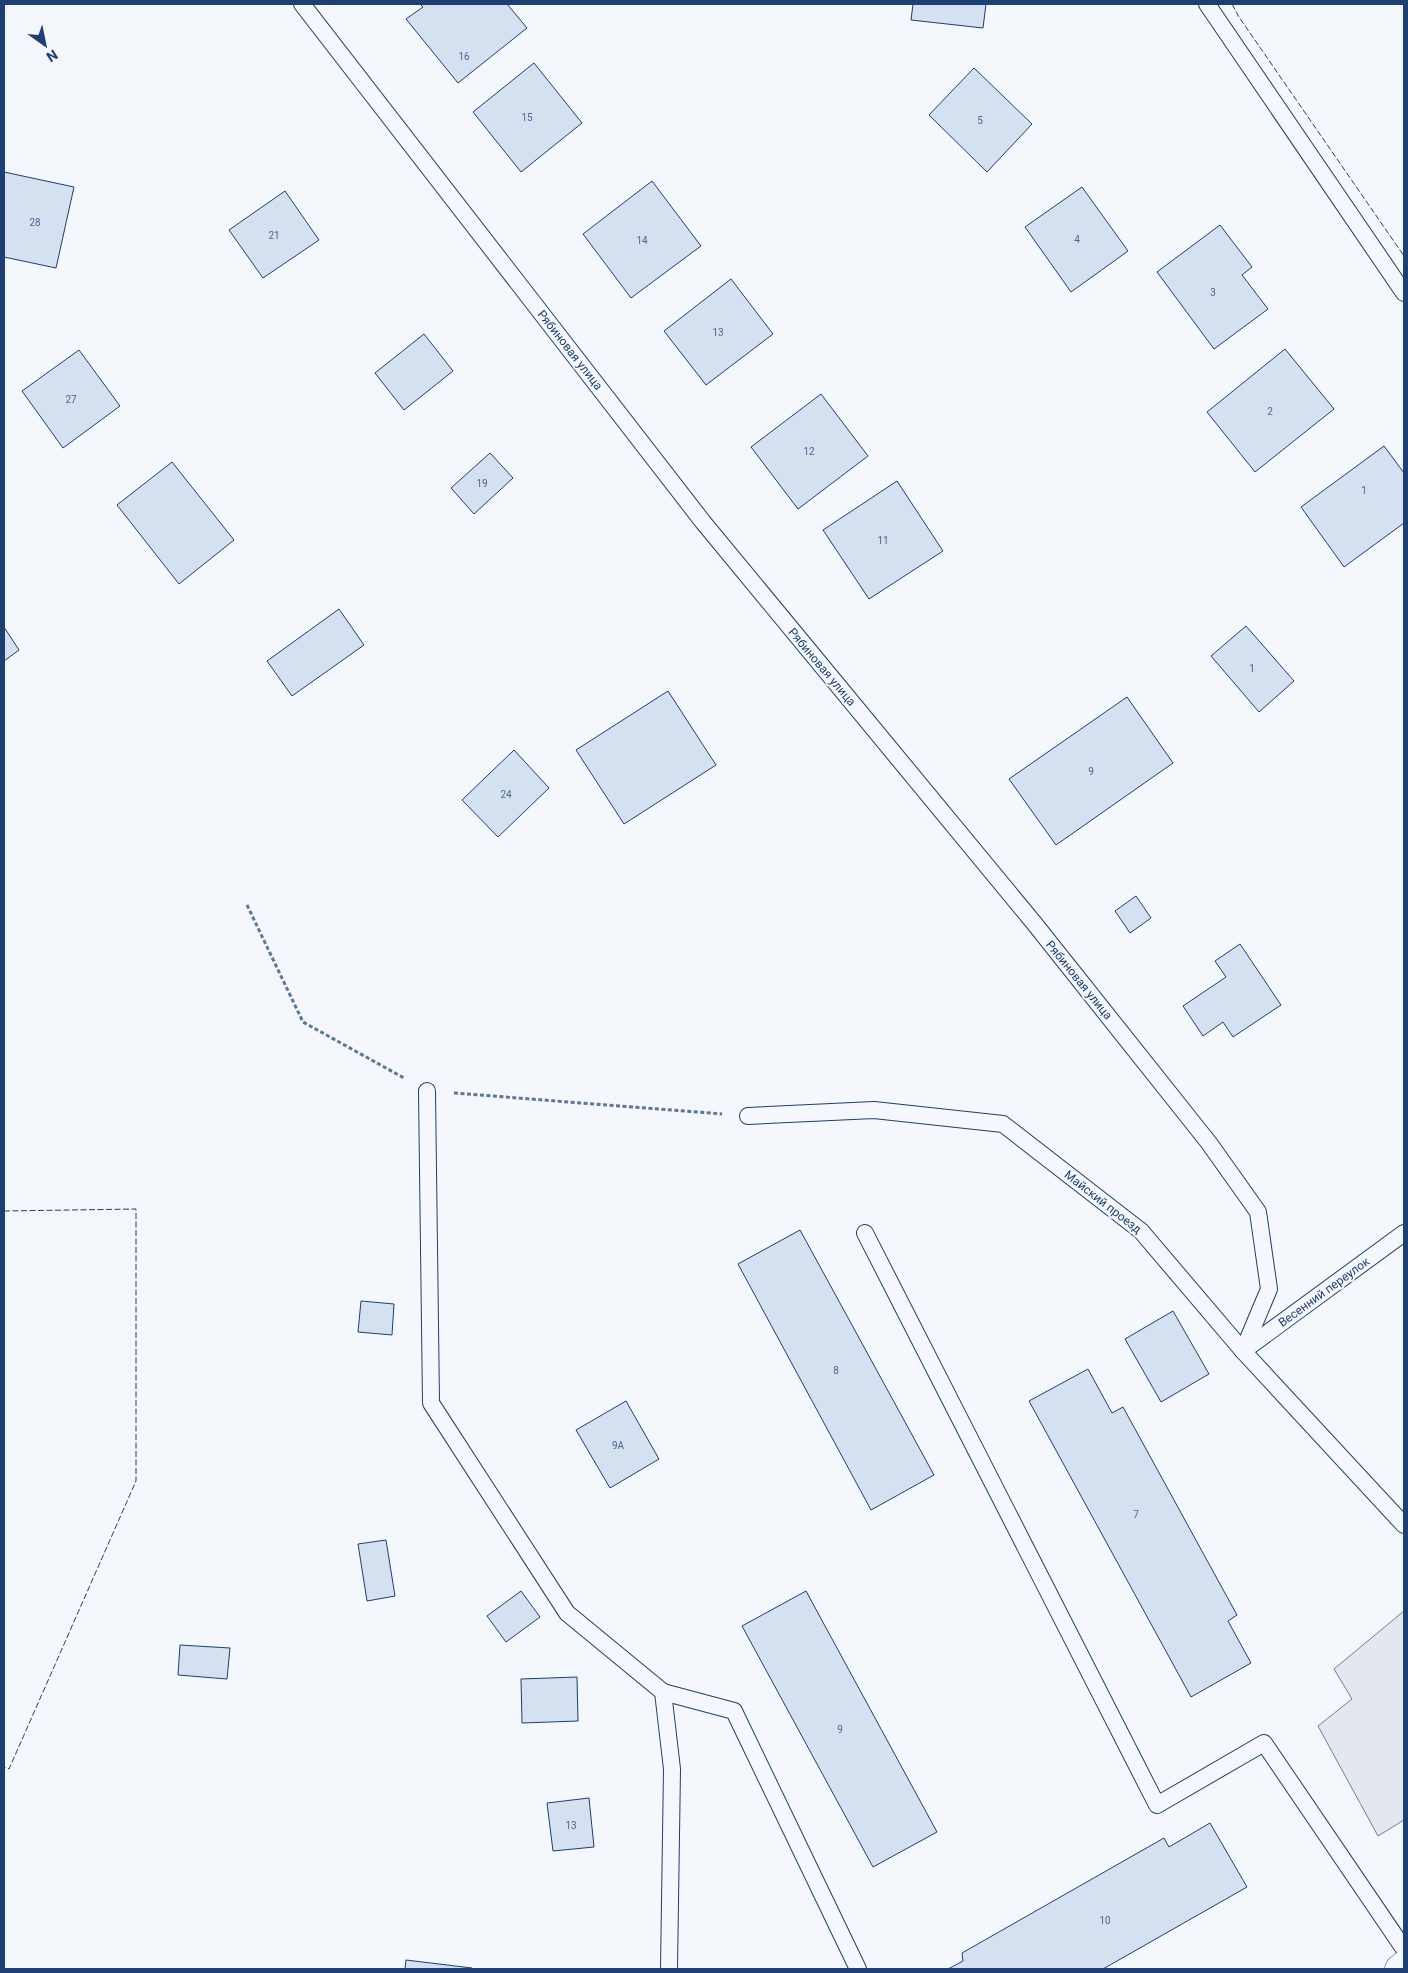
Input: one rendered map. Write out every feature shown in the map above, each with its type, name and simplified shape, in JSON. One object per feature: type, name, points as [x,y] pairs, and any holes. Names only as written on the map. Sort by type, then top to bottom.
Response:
[{"type":"street","points":[[1399,1969],[1404,1965]]},
{"type":"lane","name":"Рябиновая улица","points":[[302,4],[703,522],[1034,923],[1209,1143],[1258,1212],[1268,1290],[1243,1351]]},
{"type":"lane","points":[[1207,4],[1404,293]]},
{"type":"lane","points":[[427,1091],[431,1403],[567,1613],[663,1692],[734,1711],[858,1969]]},
{"type":"lane","name":"Майский проезд","points":[[748,1116],[874,1110],[1003,1124],[1141,1231],[1243,1351],[1404,1526]]},
{"type":"lane","points":[[865,1233],[1157,1805],[1264,1743],[1404,1949]]},
{"type":"lane","name":"Весенний переулок","points":[[1243,1351],[1404,1233]]},
{"type":"lane","points":[[663,1692],[672,1769],[669,1969]]},
{"type":"path","points":[[247,905],[304,1022],[427,1091],[748,1116]]},
{"type":"shaded area","points":[[1404,1611],[1404,1820],[1378,1836],[1318,1726],[1352,1699],[1334,1669]]},
{"type":"building","points":[[420,4],[507,4],[527,28],[458,83],[406,19],[423,7]]},
{"type":"building","points":[[913,4],[986,4],[983,28],[911,20]]},
{"type":"building","points":[[534,63],[582,123],[521,172],[473,112]]},
{"type":"building","points":[[974,68],[1032,124],[987,172],[929,115]]},
{"type":"building","points":[[4,172],[74,187],[56,268],[4,257]]},
{"type":"building","points":[[652,181],[701,246],[631,298],[583,234]]},
{"type":"building","points":[[1082,187],[1128,251],[1071,292],[1025,227]]},
{"type":"building","points":[[285,191],[319,240],[263,278],[229,230]]},
{"type":"building","points":[[1220,225],[1252,267],[1242,275],[1268,309],[1214,349],[1157,272]]},
{"type":"building","points":[[731,279],[773,334],[706,385],[664,331]]},
{"type":"building","points":[[424,334],[453,371],[404,410],[375,373]]},
{"type":"building","points":[[1285,349],[1334,409],[1255,472],[1207,412]]},
{"type":"building","points":[[79,350],[120,406],[63,448],[22,391]]},
{"type":"building","points":[[821,394],[868,456],[798,509],[751,447]]},
{"type":"building","points":[[1384,446],[1404,473],[1404,523],[1344,567],[1301,507]]},
{"type":"building","points":[[490,453],[513,478],[474,514],[451,488]]},
{"type":"building","points":[[172,462],[234,540],[179,584],[117,505]]},
{"type":"building","points":[[897,481],[943,551],[869,599],[823,530]]},
{"type":"building","points":[[339,609],[364,645],[292,696],[267,661]]},
{"type":"building","points":[[1246,626],[1294,681],[1259,712],[1211,656]]},
{"type":"building","points":[[4,627],[19,650],[4,661]]},
{"type":"building","points":[[668,691],[716,765],[624,824],[576,750]]},
{"type":"building","points":[[1127,697],[1173,763],[1056,845],[1009,779]]},
{"type":"building","points":[[514,750],[549,788],[498,837],[462,800]]},
{"type":"building","points":[[1136,896],[1151,918],[1130,933],[1115,911]]},
{"type":"building","points":[[1240,944],[1281,1005],[1233,1037],[1223,1022],[1203,1036],[1183,1006],[1226,977],[1215,961]]},
{"type":"building","points":[[800,1230],[934,1475],[871,1510],[738,1264]]},
{"type":"building","points":[[361,1301],[394,1304],[392,1335],[358,1332]]},
{"type":"building","points":[[1173,1311],[1209,1374],[1161,1402],[1125,1339]]},
{"type":"building","points":[[1088,1369],[1112,1413],[1123,1407],[1237,1615],[1228,1621],[1251,1663],[1191,1697],[1029,1401]]},
{"type":"building","points":[[626,1401],[659,1459],[610,1488],[576,1430]]},
{"type":"building","points":[[386,1540],[395,1596],[367,1601],[358,1544]]},
{"type":"building","points":[[521,1591],[540,1617],[506,1642],[487,1616]]},
{"type":"building","points":[[806,1591],[937,1832],[873,1867],[742,1626]]},
{"type":"building","points":[[180,1645],[230,1648],[227,1679],[178,1675]]},
{"type":"building","points":[[577,1677],[578,1721],[522,1723],[521,1679]]},
{"type":"building","points":[[589,1798],[594,1847],[553,1851],[547,1803]]},
{"type":"building","points":[[1210,1823],[1247,1887],[1103,1969],[948,1969],[963,1961],[962,1953],[1164,1838],[1169,1847]]},
{"type":"building","points":[[406,1960],[472,1968],[472,1969],[405,1969]]},
{"type":"fence","points":[[1232,4],[1239,17],[1404,256]]},
{"type":"fence","points":[[4,1211],[136,1209],[136,1481],[9,1769],[4,1767]]}]
